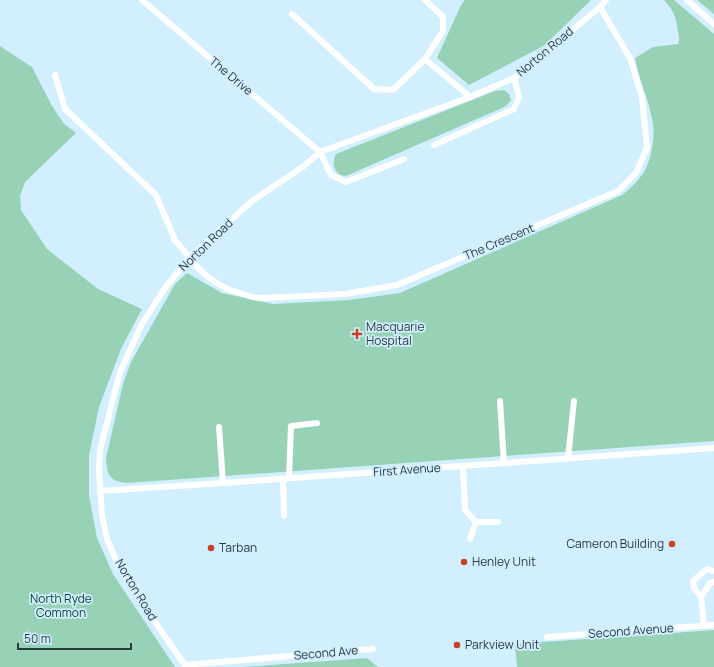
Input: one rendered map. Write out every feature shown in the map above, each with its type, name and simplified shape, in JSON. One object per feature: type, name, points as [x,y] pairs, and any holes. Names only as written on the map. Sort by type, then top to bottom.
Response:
[{"type":"lane","name":"The Drive","points":[[142,0],[320,152]]},
{"type":"lane","points":[[292,14],[374,90],[393,90],[425,58],[443,31],[443,16],[425,0]]},
{"type":"lane","name":"Norton Road","points":[[185,666],[134,593],[119,567],[107,539],[102,515],[100,491],[100,450],[120,372],[142,324],[164,288],[190,257],[252,201],[304,166],[320,152],[470,97],[514,78],[600,7],[606,0]]},
{"type":"lane","points":[[686,0],[714,24]]},
{"type":"lane","name":"The Crescent","points":[[55,75],[65,109],[156,195],[175,240],[198,268],[208,277],[230,290],[252,297],[264,298],[345,294],[397,285],[618,191],[636,173],[647,148],[642,97],[630,58],[600,7]]},
{"type":"lane","points":[[425,58],[470,97]]},
{"type":"lane","points":[[434,145],[514,109],[519,97],[514,78]]},
{"type":"lane","points":[[320,152],[331,176],[346,182],[404,159]]},
{"type":"lane","points":[[500,401],[504,463]]},
{"type":"lane","points":[[568,458],[574,401]]},
{"type":"lane","points":[[284,516],[291,426],[317,423]]},
{"type":"lane","points":[[219,427],[223,483]]},
{"type":"lane","name":"First Avenue","points":[[100,491],[714,448]]},
{"type":"lane","points":[[463,466],[465,510],[476,522],[498,522]]},
{"type":"lane","points":[[470,539],[476,522]]},
{"type":"lane","points":[[704,626],[701,597],[694,588],[693,581],[707,569],[714,571]]},
{"type":"lane","points":[[701,597],[710,583],[714,582]]},
{"type":"lane","name":"Second Avenue","points":[[547,637],[714,625]]},
{"type":"lane","name":"Second Ave","points":[[185,666],[373,649]]},
{"type":"green space","points":[[465,0],[591,0],[545,45],[469,85],[437,58],[461,5]]},
{"type":"green space","points":[[664,0],[674,0],[714,34],[714,441],[127,483],[116,481],[110,476],[107,469],[106,458],[123,384],[131,362],[175,284],[187,273],[222,293],[273,304],[349,300],[400,293],[622,195],[634,185],[646,167],[652,149],[653,135],[652,116],[635,58],[653,47],[678,44],[679,41],[674,14]]},
{"type":"green space","points":[[697,0],[714,0],[714,14]]},
{"type":"green space","name":"North Ryde Common","points":[[0,46],[32,67],[52,106],[64,124],[76,133],[25,182],[20,196],[21,210],[47,249],[98,289],[142,309],[121,349],[99,407],[89,455],[89,496],[97,538],[113,574],[175,667],[0,667]]},
{"type":"green space","points":[[504,90],[509,94],[511,100],[502,108],[346,176],[339,174],[335,170],[334,159],[336,154],[495,91]]},
{"type":"green space","points":[[714,630],[714,667],[517,667],[515,644]]},
{"type":"green space","points":[[367,658],[378,667],[242,667]]},
{"type":"place","name":"Macquarie Hospital","points":[[357,334]]},
{"type":"place","name":"Cameron Building","points":[[672,544]]},
{"type":"place","name":"Tarban","points":[[211,548]]},
{"type":"place","name":"Henley Unit","points":[[464,562]]},
{"type":"place","name":"Parkview Unit","points":[[457,645]]}]
